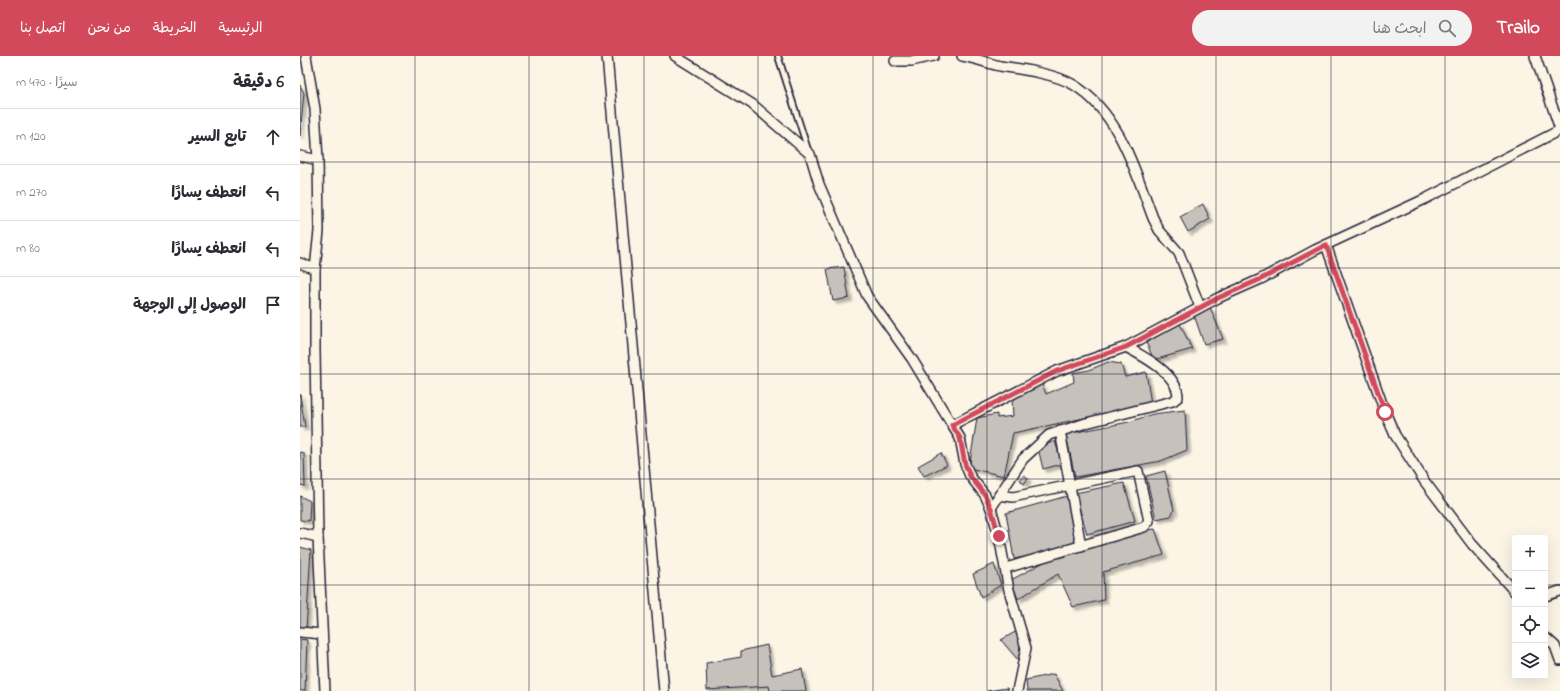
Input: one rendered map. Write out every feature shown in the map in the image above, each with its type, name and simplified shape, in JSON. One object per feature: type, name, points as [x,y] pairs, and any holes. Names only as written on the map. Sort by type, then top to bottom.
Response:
[{"type":"street","points":[[306,56],[315,109],[318,160],[319,231],[315,269],[318,536],[325,691]]},
{"type":"street","points":[[607,56],[664,691]]},
{"type":"street","points":[[675,56],[752,104],[810,154],[819,184],[867,296],[912,359],[960,438],[965,464],[970,476],[985,495],[991,508],[1006,568],[1009,590],[1026,648],[1017,691]]},
{"type":"street","points":[[895,61],[911,61],[934,56]]},
{"type":"street","points":[[962,56],[991,64],[1037,72],[1073,84],[1096,103],[1109,120],[1124,145],[1153,218],[1159,230],[1178,253],[1200,307]]},
{"type":"street","points":[[952,425],[1057,371],[1126,347],[1200,307],[1261,279],[1326,245],[1425,199],[1560,130],[1535,56]]},
{"type":"street","points":[[300,156],[318,160]]},
{"type":"street","points":[[1326,245],[1385,412],[1395,435],[1425,482],[1472,544],[1512,589]]},
{"type":"street","points":[[300,263],[315,269]]},
{"type":"street","points":[[991,508],[1023,459],[1036,445],[1049,435],[1168,403],[1178,397],[1176,386],[1160,368],[1149,359],[1126,347]]},
{"type":"street","points":[[1060,431],[1081,546]]},
{"type":"street","points":[[999,495],[1014,497],[1138,471],[1149,522],[1144,527],[1006,568]]},
{"type":"street","points":[[300,533],[318,536]]},
{"type":"street","points":[[1548,595],[1560,591]]},
{"type":"street","points":[[300,632],[322,634]]},
{"type":"street","points":[[1548,640],[1555,646],[1560,660]]},
{"type":"lane","points":[[778,56],[810,154]]},
{"type":"building","points":[[300,85],[304,93],[300,136]]},
{"type":"building","points":[[1203,204],[1210,219],[1188,232],[1180,217]]},
{"type":"building","points":[[844,267],[849,298],[833,301],[827,269]]},
{"type":"building","points":[[1210,307],[1223,339],[1204,344],[1194,315]]},
{"type":"building","points":[[1179,322],[1192,349],[1154,360],[1145,340]]},
{"type":"building","points":[[1108,362],[1121,364],[1125,377],[1146,372],[1151,404],[1013,433],[1004,476],[969,468],[977,418],[997,414],[997,418],[1013,416],[1012,399],[1027,392],[1027,387],[1042,384],[1046,394],[1074,382],[1073,373],[1089,370]]},
{"type":"building","points":[[300,394],[305,427],[300,427]]},
{"type":"building","points":[[1185,410],[1187,450],[1161,461],[1075,477],[1066,434],[1129,422],[1153,414]]},
{"type":"building","points":[[1055,441],[1062,464],[1043,469],[1038,448]]},
{"type":"building","points":[[300,452],[304,453],[305,486],[300,485]]},
{"type":"building","points":[[941,453],[947,465],[924,476],[918,466]]},
{"type":"building","points":[[1165,471],[1174,510],[1171,516],[1156,519],[1146,476]]},
{"type":"building","points":[[1024,475],[1028,478],[1024,484],[1020,480]]},
{"type":"building","points":[[1124,483],[1135,521],[1087,534],[1075,493]]},
{"type":"building","points":[[300,496],[310,501],[309,521],[300,520]]},
{"type":"building","points":[[1067,496],[1076,546],[1014,559],[1006,513]]},
{"type":"building","points":[[1155,529],[1164,555],[1103,572],[1104,600],[1073,607],[1058,574],[1018,599],[1011,580],[1057,555],[1122,533]]},
{"type":"building","points":[[300,547],[311,550],[306,630],[300,629]]},
{"type":"building","points":[[994,564],[1001,585],[981,597],[973,574]]},
{"type":"building","points":[[1017,631],[1020,639],[1019,661],[1001,640]]},
{"type":"building","points":[[300,639],[307,640],[305,691],[300,691]]},
{"type":"building","points":[[767,645],[772,675],[802,669],[806,691],[770,691],[769,686],[707,690],[706,663],[741,657],[741,651]]},
{"type":"building","points":[[1054,674],[1063,691],[1027,691],[1026,680]]},
{"type":"building","points":[[1007,688],[1008,691],[987,691]]},
{"type":"route","points":[[999,536],[991,508],[985,495],[970,476],[965,464],[960,438],[952,425],[1057,371],[1126,347],[1159,328],[1218,298],[1261,279],[1326,245],[1385,412]]}]
